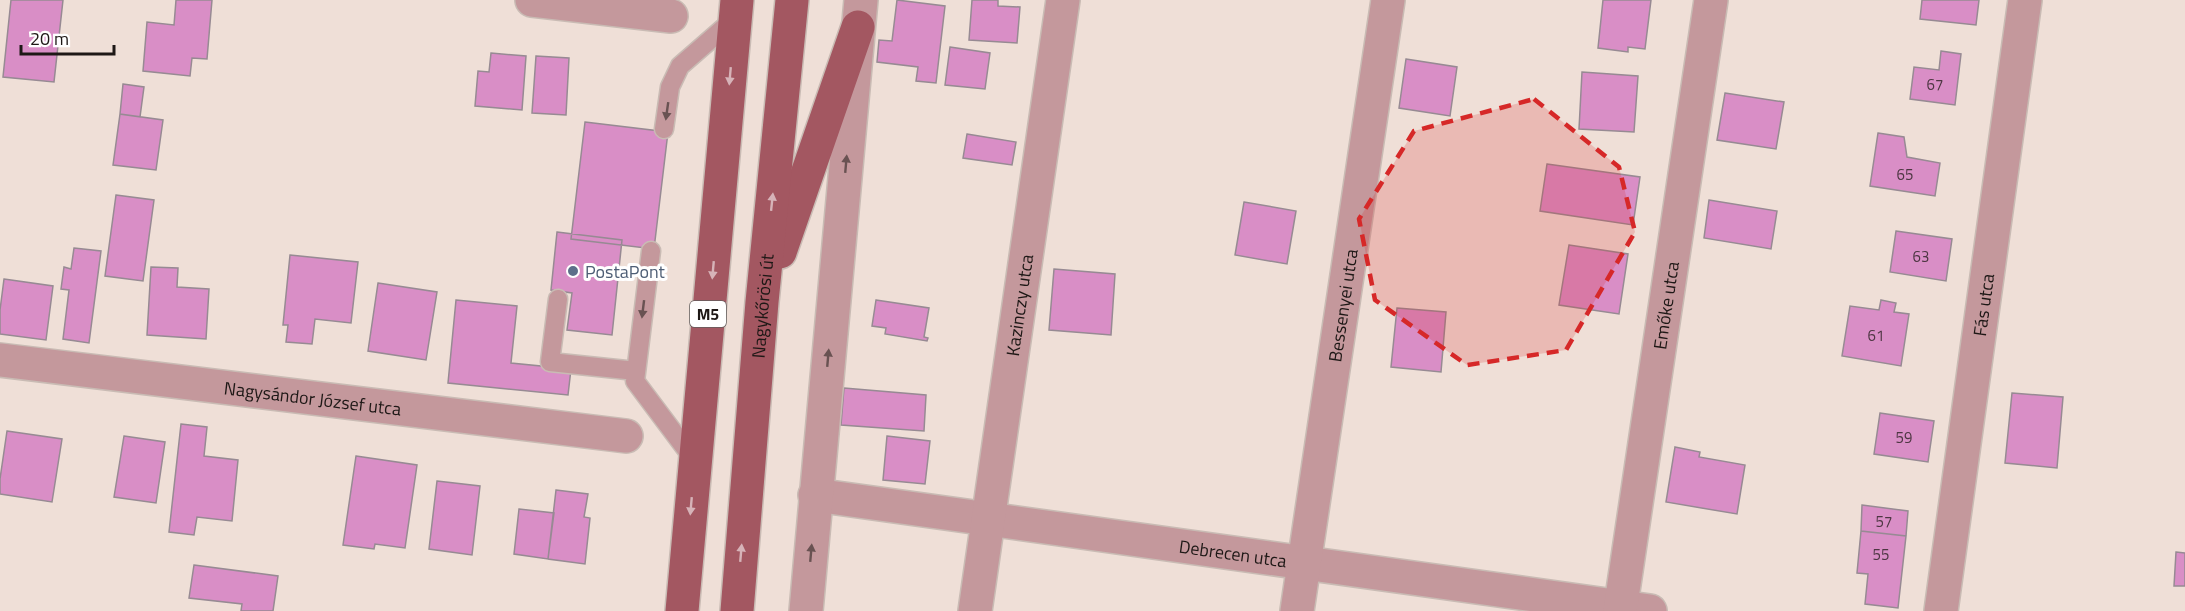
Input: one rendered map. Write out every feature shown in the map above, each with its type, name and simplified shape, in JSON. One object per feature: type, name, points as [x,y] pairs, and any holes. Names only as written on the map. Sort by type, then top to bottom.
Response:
[{"type":"main road","name":"Nagykőrösi út","points":[[736,611],[762,302],[792,0]]},
{"type":"main road","name":"M5","points":[[682,611],[736,9]]},
{"type":"main road","points":[[762,302],[860,14]]},
{"type":"street","points":[[532,0],[671,16]]},
{"type":"street","name":"Kazinczy utca","points":[[975,611],[1064,0]]},
{"type":"street","name":"Bessenyei utca","points":[[1297,611],[1388,0]]},
{"type":"street","name":"Emőke utca","points":[[1630,609],[1711,0]]},
{"type":"street","name":"Fás utca","points":[[1941,611],[2025,0]]},
{"type":"street","points":[[806,611],[860,14]]},
{"type":"street","name":"Nagysándor József utca","points":[[0,360],[626,436]]},
{"type":"street","name":"Debrecen utca","points":[[815,495],[1630,609]]},
{"type":"lane","points":[[664,129],[670,87],[680,66],[736,9]]},
{"type":"lane","points":[[651,251],[635,381],[695,461]]},
{"type":"lane","points":[[558,299],[550,362],[636,371]]},
{"type":"highlighted area","points":[[1534,99],[1619,167],[1635,232],[1566,350],[1467,365],[1375,300],[1359,219],[1414,131]]},
{"type":"building","points":[[11,0],[63,0],[54,82],[3,77]]},
{"type":"building","points":[[176,0],[212,0],[207,59],[192,58],[190,76],[143,71],[147,22],[174,25]]},
{"type":"building","points":[[897,0],[945,6],[936,83],[916,81],[918,67],[877,62],[879,40],[892,41]]},
{"type":"building","points":[[972,0],[998,0],[998,6],[1020,7],[1017,43],[969,40]]},
{"type":"building","points":[[1603,0],[1651,0],[1645,49],[1628,47],[1628,52],[1598,48]]},
{"type":"building","points":[[1922,0],[1979,0],[1976,25],[1920,19]]},
{"type":"building","points":[[950,47],[990,53],[985,89],[945,85]]},
{"type":"building","points":[[1941,51],[1961,54],[1955,105],[1910,99],[1914,67],[1939,70]]},
{"type":"building","points":[[491,53],[526,56],[522,110],[475,106],[478,71],[489,72]]},
{"type":"building","points":[[536,56],[569,58],[566,115],[532,113]]},
{"type":"building","points":[[1406,59],[1457,67],[1450,116],[1399,108]]},
{"type":"building","points":[[1582,72],[1638,76],[1634,132],[1579,129]]},
{"type":"building","points":[[123,84],[144,87],[140,117],[120,114]]},
{"type":"building","points":[[1725,93],[1784,102],[1776,149],[1717,140]]},
{"type":"building","points":[[120,114],[163,120],[156,170],[113,165]]},
{"type":"building","points":[[585,122],[668,132],[654,249],[571,239]]},
{"type":"building","points":[[1878,133],[1904,137],[1907,157],[1940,163],[1935,196],[1870,186]]},
{"type":"building","points":[[967,134],[1016,142],[1012,165],[963,158]]},
{"type":"building","points":[[1547,164],[1640,177],[1633,225],[1540,211]]},
{"type":"building","points":[[116,195],[154,200],[143,281],[105,276]]},
{"type":"building","points":[[1709,200],[1777,211],[1771,249],[1704,238]]},
{"type":"building","points":[[1244,202],[1296,211],[1287,264],[1235,255]]},
{"type":"building","points":[[1896,231],[1952,239],[1946,281],[1890,272]]},
{"type":"building","points":[[557,232],[622,240],[612,335],[567,330],[572,293],[551,290]]},
{"type":"building","points":[[1569,245],[1628,254],[1619,314],[1559,305]]},
{"type":"building","points":[[74,248],[101,251],[89,343],[63,339],[69,290],[61,289],[64,267],[71,269]]},
{"type":"building","points":[[290,255],[358,262],[351,323],[315,319],[312,344],[286,342],[288,325],[283,325]]},
{"type":"building","points":[[151,267],[178,268],[177,287],[209,289],[206,339],[147,335]]},
{"type":"building","points":[[1054,269],[1115,274],[1111,335],[1049,330]]},
{"type":"building","points":[[4,279],[53,286],[46,340],[0,334]]},
{"type":"building","points":[[378,283],[437,292],[426,360],[368,351]]},
{"type":"building","points":[[456,300],[517,306],[511,363],[571,369],[568,395],[448,383]]},
{"type":"building","points":[[876,300],[929,308],[924,337],[928,338],[927,341],[885,334],[886,328],[872,326]]},
{"type":"building","points":[[1881,300],[1896,303],[1894,312],[1909,314],[1901,366],[1842,356],[1850,306],[1879,310]]},
{"type":"building","points":[[1397,308],[1446,312],[1441,372],[1391,367]]},
{"type":"building","points":[[844,388],[926,395],[924,431],[841,425]]},
{"type":"building","points":[[2012,393],[2063,397],[2057,468],[2005,463]]},
{"type":"building","points":[[1880,413],[1934,421],[1928,462],[1874,454]]},
{"type":"building","points":[[181,424],[207,427],[204,456],[238,460],[232,521],[197,517],[194,535],[169,532]]},
{"type":"building","points":[[7,431],[62,439],[52,502],[0,494]]},
{"type":"building","points":[[124,436],[165,442],[156,503],[114,497]]},
{"type":"building","points":[[887,436],[930,441],[925,484],[883,480]]},
{"type":"building","points":[[1675,447],[1700,452],[1699,457],[1745,465],[1737,514],[1666,502]]},
{"type":"building","points":[[356,456],[417,465],[405,548],[375,544],[374,549],[343,545]]},
{"type":"building","points":[[437,481],[480,486],[472,555],[429,549]]},
{"type":"building","points":[[556,490],[588,494],[584,517],[590,518],[585,564],[548,559]]},
{"type":"building","points":[[1862,505],[1908,511],[1906,536],[1861,531]]},
{"type":"building","points":[[519,509],[554,513],[548,559],[514,554]]},
{"type":"building","points":[[1861,531],[1906,536],[1898,608],[1865,604],[1868,574],[1857,573]]},
{"type":"building","points":[[2176,552],[2185,553],[2185,586],[2174,586]]},
{"type":"building","points":[[194,565],[278,576],[273,611],[241,611],[242,604],[189,598]]},
{"type":"place","name":"PostaPont","points":[[573,271]]}]
